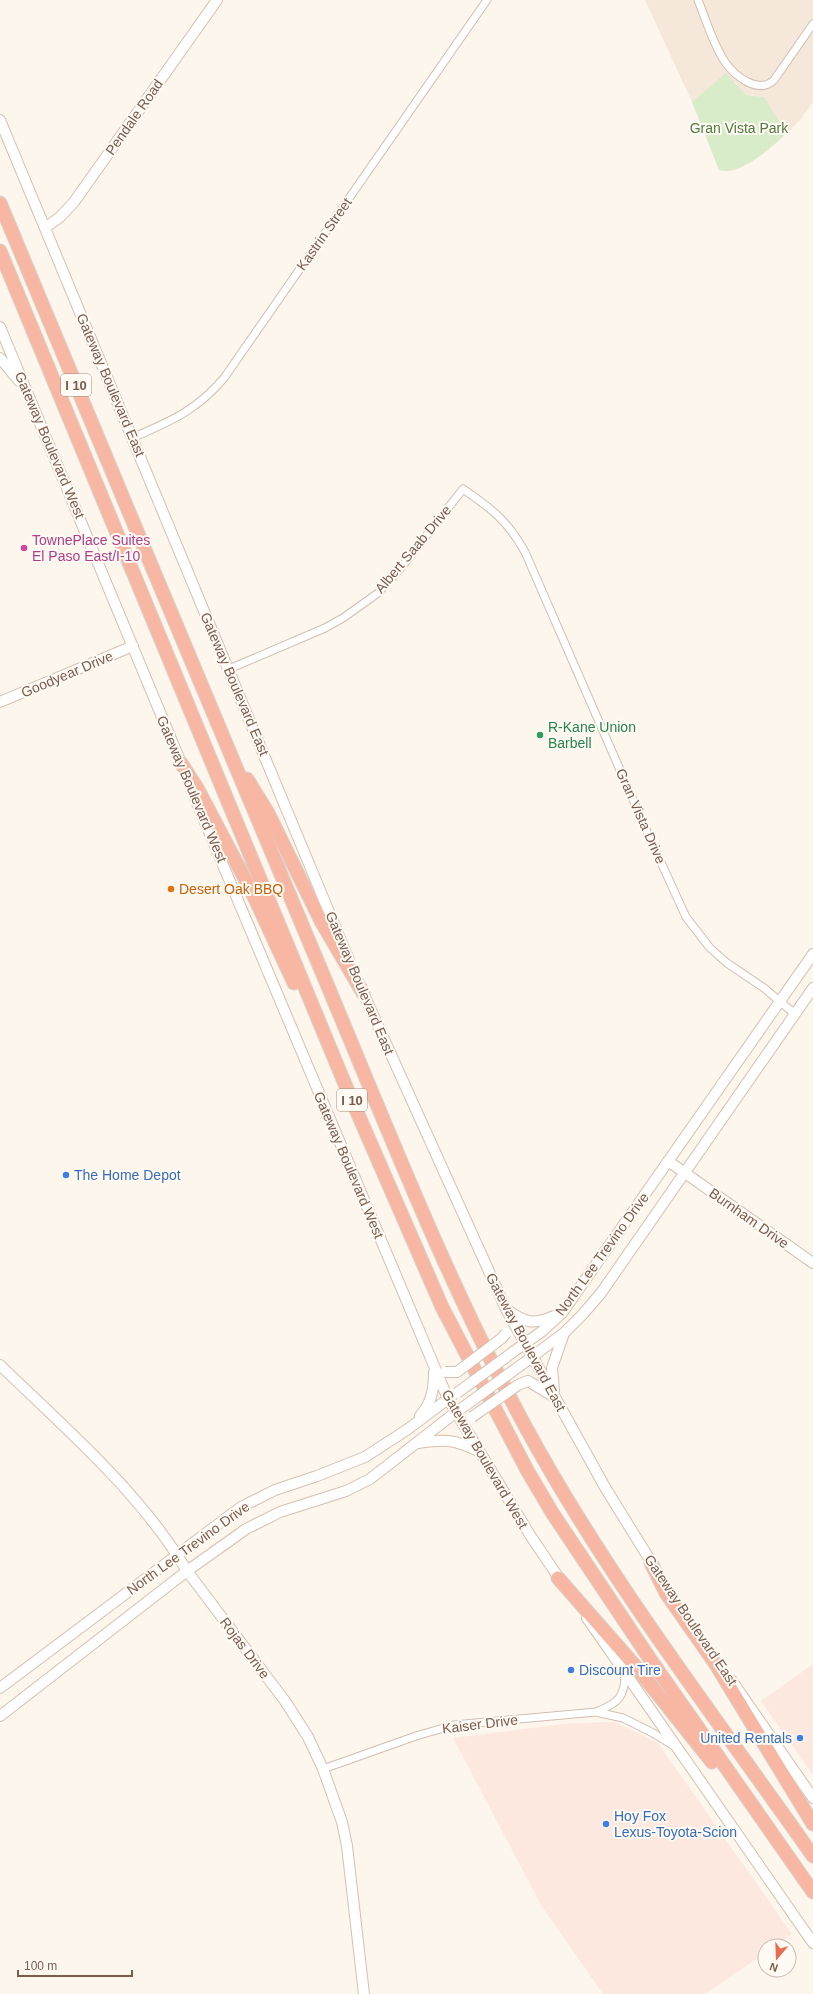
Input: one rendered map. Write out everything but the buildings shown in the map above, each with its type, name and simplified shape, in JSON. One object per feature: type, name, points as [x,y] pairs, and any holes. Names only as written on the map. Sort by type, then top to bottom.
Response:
[{"type":"highway","name":"I 10","points":[[0,203],[457,1293],[523,1423],[561,1489],[618,1577],[813,1856]]},
{"type":"highway","name":"I 10","points":[[0,251],[347,1089],[442,1306],[527,1470],[585,1565],[813,1892]]},
{"type":"highway","points":[[231,756],[254,789],[268,813],[321,920],[363,993]]},
{"type":"highway","points":[[181,763],[197,788],[252,892],[315,1029],[347,1089]]},
{"type":"highway","points":[[651,1563],[666,1593],[719,1670],[813,1824]]},
{"type":"highway","points":[[558,1578],[654,1689],[722,1775],[784,1864],[813,1892]]},
{"type":"main road","name":"Pendale Road","points":[[45,228],[60,217],[74,202],[217,0]]},
{"type":"main road","name":"Gateway Boulevard East","points":[[0,120],[363,993],[506,1309],[524,1344],[533,1357],[606,1489],[651,1563],[813,1798]]},
{"type":"main road","name":"Gateway Boulevard West","points":[[0,327],[448,1399],[459,1410],[469,1437],[558,1578],[813,1943]]},
{"type":"main road","points":[[0,358],[28,393]]},
{"type":"main road","name":"Goodyear Drive","points":[[0,702],[133,646]]},
{"type":"main road","name":"North Lee Trevino Drive","points":[[0,1688],[240,1507],[275,1490],[350,1464],[381,1448],[524,1344],[562,1313],[813,954]]},
{"type":"main road","name":"North Lee Trevino Drive","points":[[0,1716],[187,1571],[246,1529],[280,1512],[357,1486],[384,1469],[459,1410],[564,1333],[601,1293],[813,988]]},
{"type":"main road","name":"Burnham Drive","points":[[668,1161],[813,1263]]},
{"type":"main road","points":[[408,1429],[429,1406],[434,1388],[434,1366],[445,1372],[457,1372],[502,1338],[506,1333],[506,1309]]},
{"type":"main road","points":[[506,1309],[518,1318],[532,1322],[540,1322],[562,1313]]},
{"type":"main road","points":[[555,1397],[552,1368],[564,1333]]},
{"type":"main road","name":"Rojas Drive","points":[[0,1365],[118,1480],[177,1554],[187,1571],[285,1701],[308,1737],[323,1769],[342,1822],[347,1846],[364,1994]]},
{"type":"main road","points":[[469,1437],[468,1424],[472,1417],[518,1384],[528,1381],[555,1397]]},
{"type":"main road","points":[[416,1443],[449,1440],[461,1442],[479,1451]]},
{"type":"street","name":"Kastrin Street","points":[[132,438],[194,408],[220,382],[487,0]]},
{"type":"street","points":[[698,0],[726,63],[748,83],[763,86],[770,84],[813,24]]},
{"type":"street","name":"Albert Saab Drive","points":[[229,669],[325,628],[343,618],[378,593],[400,569],[463,488]]},
{"type":"street","name":"Gran Vista Drive","points":[[463,488],[495,511],[516,537],[525,552],[679,904],[691,925],[708,945],[727,963],[780,1001],[795,1014]]},
{"type":"street","name":"Kaiser Drive","points":[[323,1769],[416,1736],[454,1726],[596,1712],[610,1706],[620,1698],[625,1686],[625,1673]]},
{"type":"street","name":"Kaiser Drive","points":[[596,1712],[623,1718],[653,1732],[675,1747]]},
{"type":"shaded area","points":[[645,0],[813,0],[813,102],[801,119],[787,133],[764,97],[746,95],[739,89],[736,82],[702,94],[692,102]]},
{"type":"shaded area","name":"United Rentals","points":[[813,1664],[813,1775],[761,1701]]},
{"type":"shaded area","name":"Hoy Fox Lexus-Toyota-Scion","points":[[615,1722],[658,1743],[792,1934],[786,1938],[757,1938],[757,1958],[705,1994],[603,1994],[541,1905],[453,1738],[563,1724]]},
{"type":"green space","name":"Gran Vista Park","points":[[726,73],[746,95],[764,97],[787,133],[756,159],[737,169],[727,171],[719,170],[692,102]]},
{"type":"place","name":"TownePlace Suites El Paso East/I-10","points":[[24,548]]},
{"type":"place","name":"R-Kane Union Barbell","points":[[540,735]]},
{"type":"place","name":"Desert Oak BBQ","points":[[171,889]]},
{"type":"place","name":"The Home Depot","points":[[66,1175]]},
{"type":"place","name":"Discount Tire","points":[[571,1670]]},
{"type":"place","name":"United Rentals","points":[[800,1738]]},
{"type":"place","name":"Hoy Fox Lexus-Toyota-Scion","points":[[606,1824]]}]
